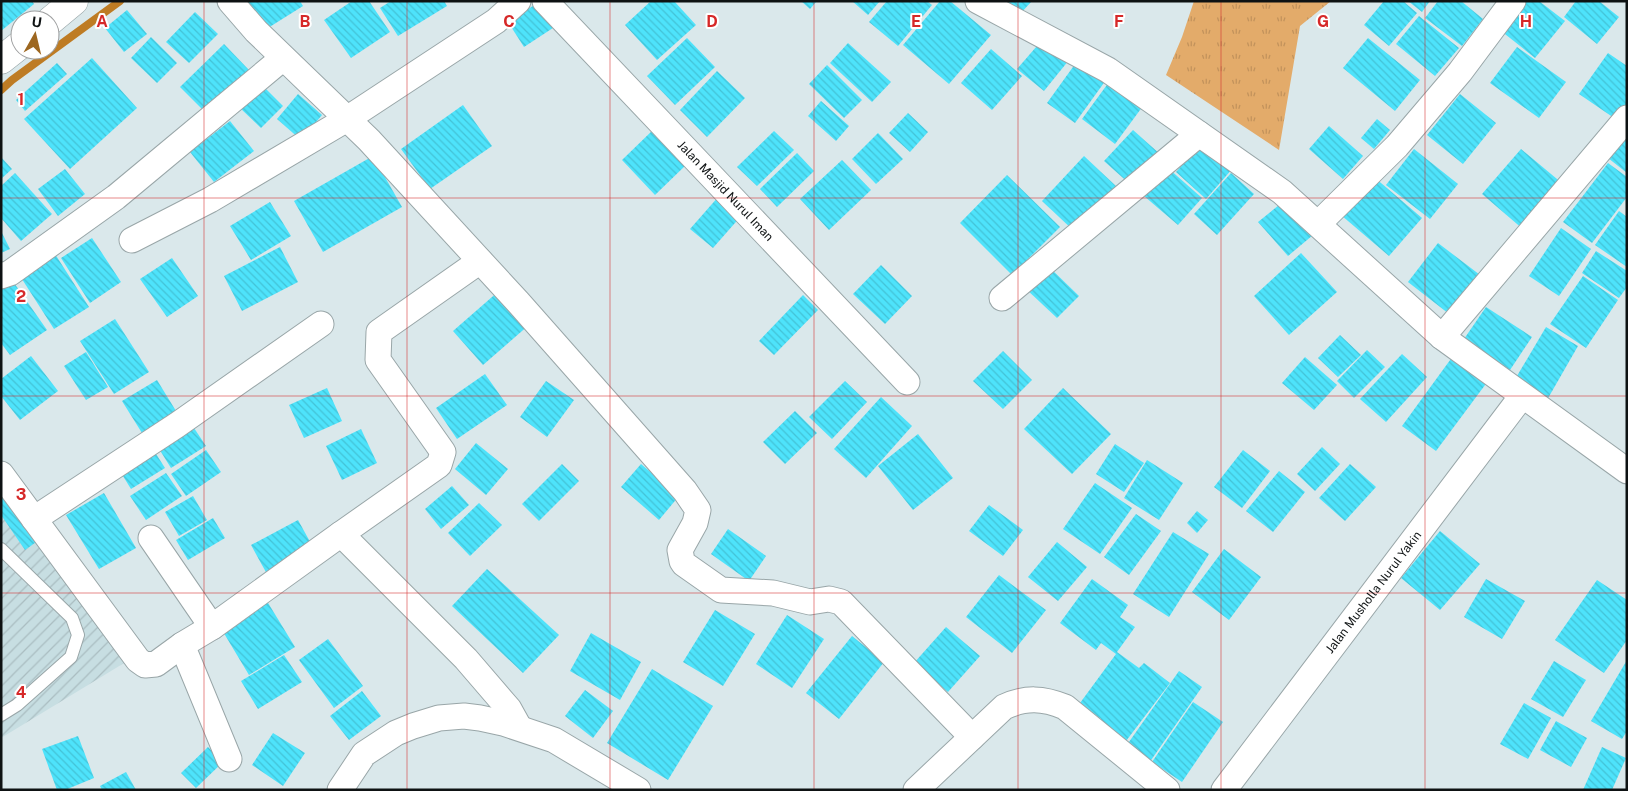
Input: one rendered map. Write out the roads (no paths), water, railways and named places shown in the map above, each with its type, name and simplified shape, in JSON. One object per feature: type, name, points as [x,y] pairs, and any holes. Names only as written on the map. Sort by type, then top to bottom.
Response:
[{"type":"main road","points":[[60,13],[74,1]]},
{"type":"street","points":[[230,1],[256,31],[369,140],[480,261],[685,491],[698,510],[694,523],[680,550],[684,564],[720,590],[773,593],[810,602],[829,599],[841,602],[972,737]]},
{"type":"street","points":[[132,240],[210,200],[347,119],[492,11],[518,1]]},
{"type":"street","name":"Jalan Masjid Nurul Iman","points":[[545,1],[906,382]]},
{"type":"street","points":[[978,1],[1108,70],[1282,192],[1442,337],[1627,471]]},
{"type":"street","points":[[1318,224],[1397,146],[1460,72],[1513,1]]},
{"type":"street","points":[[1,276],[10,273],[116,197],[284,58]]},
{"type":"street","points":[[1442,337],[1627,118]]},
{"type":"street","points":[[1002,298],[1199,134]]},
{"type":"street","points":[[1,474],[138,660],[146,664],[156,664],[182,645],[212,627],[439,465],[443,452],[378,360],[379,332],[480,261]]},
{"type":"street","points":[[34,519],[177,425],[321,324]]},
{"type":"street","name":"Jalan Musholla Nurul Yakin","points":[[1224,790],[1522,396]]},
{"type":"street","points":[[342,534],[466,659],[510,709],[519,727]]},
{"type":"street","points":[[151,538],[212,627]]},
{"type":"street","points":[[182,645],[229,759]]},
{"type":"street","points":[[916,790],[996,714],[1009,705],[1028,700],[1051,701],[1065,707],[1167,790]]},
{"type":"street","points":[[340,790],[364,754],[396,734],[427,721],[464,716],[519,727],[554,740],[638,790]]},
{"type":"lane","points":[[1,549],[72,618],[78,635],[71,658],[17,705],[1,715]]},
{"type":"waterway","points":[[1,90],[120,1]]}]
